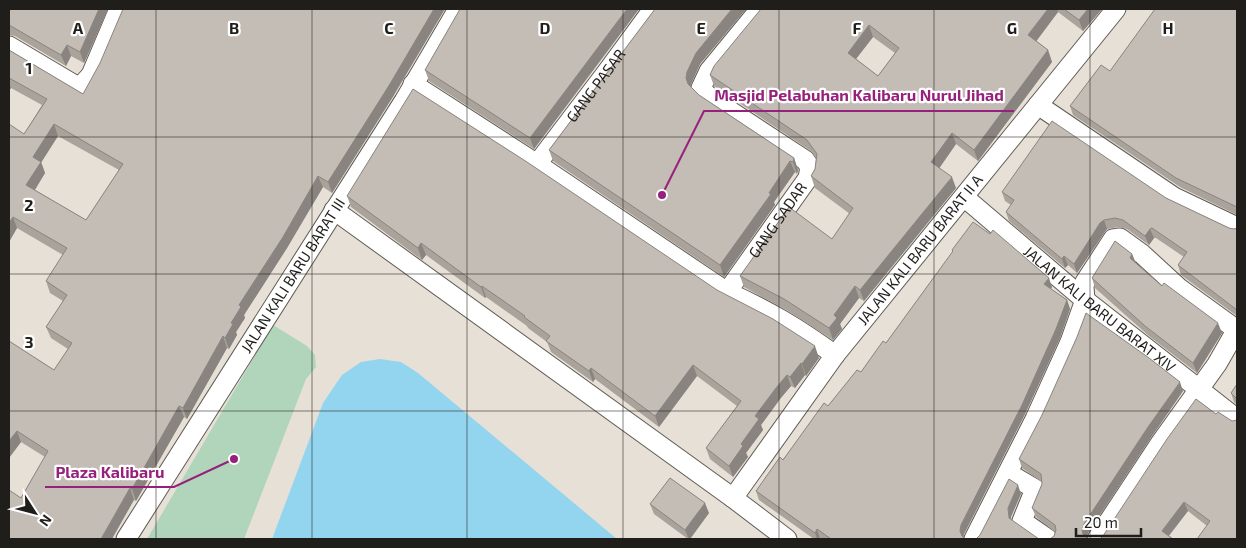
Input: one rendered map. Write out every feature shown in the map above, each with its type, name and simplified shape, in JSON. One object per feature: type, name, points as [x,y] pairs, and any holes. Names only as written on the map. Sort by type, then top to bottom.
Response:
[{"type":"street","points":[[9,46],[73,84],[81,86],[91,75],[119,9]]},
{"type":"street","name":"JALAN KALI BARU BARAT III","points":[[126,539],[413,84],[458,9]]},
{"type":"street","name":"GANG PASAR","points":[[537,164],[653,9]]},
{"type":"street","name":"GANG SADAR","points":[[727,292],[808,178],[810,167],[805,160],[709,97],[701,88],[709,71],[760,9]]},
{"type":"street","name":"JALAN KALI BARU BARAT II A","points":[[732,498],[835,355],[1116,9]]},
{"type":"street","points":[[413,84],[537,164],[727,292],[779,317],[835,355]]},
{"type":"street","points":[[1038,105],[1174,197],[1237,227]]},
{"type":"street","name":"JALAN KALI BARU BARAT XIV","points":[[964,197],[1085,300],[1237,419]]},
{"type":"street","points":[[334,210],[787,539]]},
{"type":"street","points":[[974,539],[1008,473],[1070,342],[1085,300],[1085,282],[1113,239],[1120,238],[1142,254],[1179,288],[1237,330],[1217,364],[1161,442],[1097,539]]},
{"type":"street","points":[[1008,473],[1035,489],[1022,520],[1027,526],[1048,539]]},
{"type":"green space","points":[[273,325],[307,346],[315,355],[316,367],[306,379],[244,539],[147,539]]},
{"type":"water","points":[[380,359],[401,362],[418,373],[617,539],[272,539],[323,403],[342,375],[361,362]]},
{"type":"building","points":[[9,9],[99,9],[80,52],[67,45],[61,55],[9,25]]},
{"type":"building","points":[[123,9],[434,9],[390,84],[328,182],[318,176],[283,237],[239,305],[241,307],[231,323],[233,324],[225,338],[223,336],[183,408],[179,406],[101,539],[9,539],[9,490],[21,498],[48,451],[17,431],[9,441],[9,341],[54,370],[72,343],[46,327],[67,295],[46,281],[67,248],[13,217],[9,223],[9,124],[24,134],[47,99],[9,78],[9,50],[83,94],[100,63]],"holes":[[[54,124],[123,164],[86,220],[26,185],[41,162],[33,157]]]},
{"type":"building","points":[[460,9],[627,9],[530,138],[425,70]]},
{"type":"building","points":[[655,9],[732,9],[696,53],[687,72],[688,84],[699,95],[794,158],[793,162],[790,161],[769,193],[771,194],[720,265],[549,150]]},
{"type":"building","points":[[761,9],[1048,9],[1028,35],[1048,50],[974,150],[952,133],[931,162],[952,177],[860,290],[855,286],[834,315],[837,318],[829,328],[784,299],[740,276],[789,207],[832,239],[853,208],[811,176],[815,169],[817,154],[807,140],[710,75],[714,66]],"holes":[[[869,25],[899,48],[878,76],[848,53]]]},
{"type":"building","points":[[1064,9],[1088,9],[1079,20]]},
{"type":"building","points":[[1155,9],[1237,9],[1237,207],[1176,178],[1070,106],[1101,65],[1110,71]]},
{"type":"building","points":[[413,89],[527,162],[717,290],[773,319],[815,346],[790,377],[787,375],[755,416],[759,419],[741,444],[743,446],[729,466],[706,448],[741,401],[693,365],[655,416],[591,368],[589,371],[546,341],[550,336],[525,316],[481,287],[421,243],[418,248],[347,196]]},
{"type":"building","points":[[1052,121],[1166,198],[1229,228],[1237,228],[1237,310],[1178,265],[1187,252],[1152,228],[1145,236],[1123,220],[1115,218],[1104,220],[1100,223],[1074,264],[1064,256],[1062,259],[1006,212],[1014,200],[1002,192]]},
{"type":"building","points":[[973,222],[990,234],[993,230],[1049,278],[1044,284],[1067,300],[1022,405],[961,525],[960,531],[965,539],[831,539],[817,529],[815,533],[756,491],[780,457],[783,460],[824,403],[828,406],[857,370],[861,372],[883,341],[886,343]]},
{"type":"building","points":[[1115,241],[1132,254],[1130,258],[1162,286],[1164,283],[1218,323],[1193,363],[1145,326],[1092,278]]},
{"type":"building","points":[[1086,313],[1180,382],[1084,524],[1083,534],[1088,539],[1050,539],[1054,536],[1055,525],[1032,508],[1042,484],[1041,474],[1019,459],[1042,415]]},
{"type":"building","points":[[1237,384],[1237,399],[1231,393]]},
{"type":"building","points":[[1196,399],[1216,414],[1218,412],[1232,421],[1237,420],[1237,539],[1197,539],[1210,521],[1184,502],[1162,531],[1173,539],[1100,539],[1167,439]]},
{"type":"building","points":[[670,478],[705,503],[685,530],[650,504]]},
{"type":"building","points":[[1009,479],[1018,485],[1008,508],[1009,518],[1039,539],[976,539],[980,535]]},
{"type":"place","name":"Masjid Pelabuhan Kalibaru Nurul Jihad","points":[[662,195]]},
{"type":"place","name":"Plaza Kalibaru","points":[[234,459]]}]
